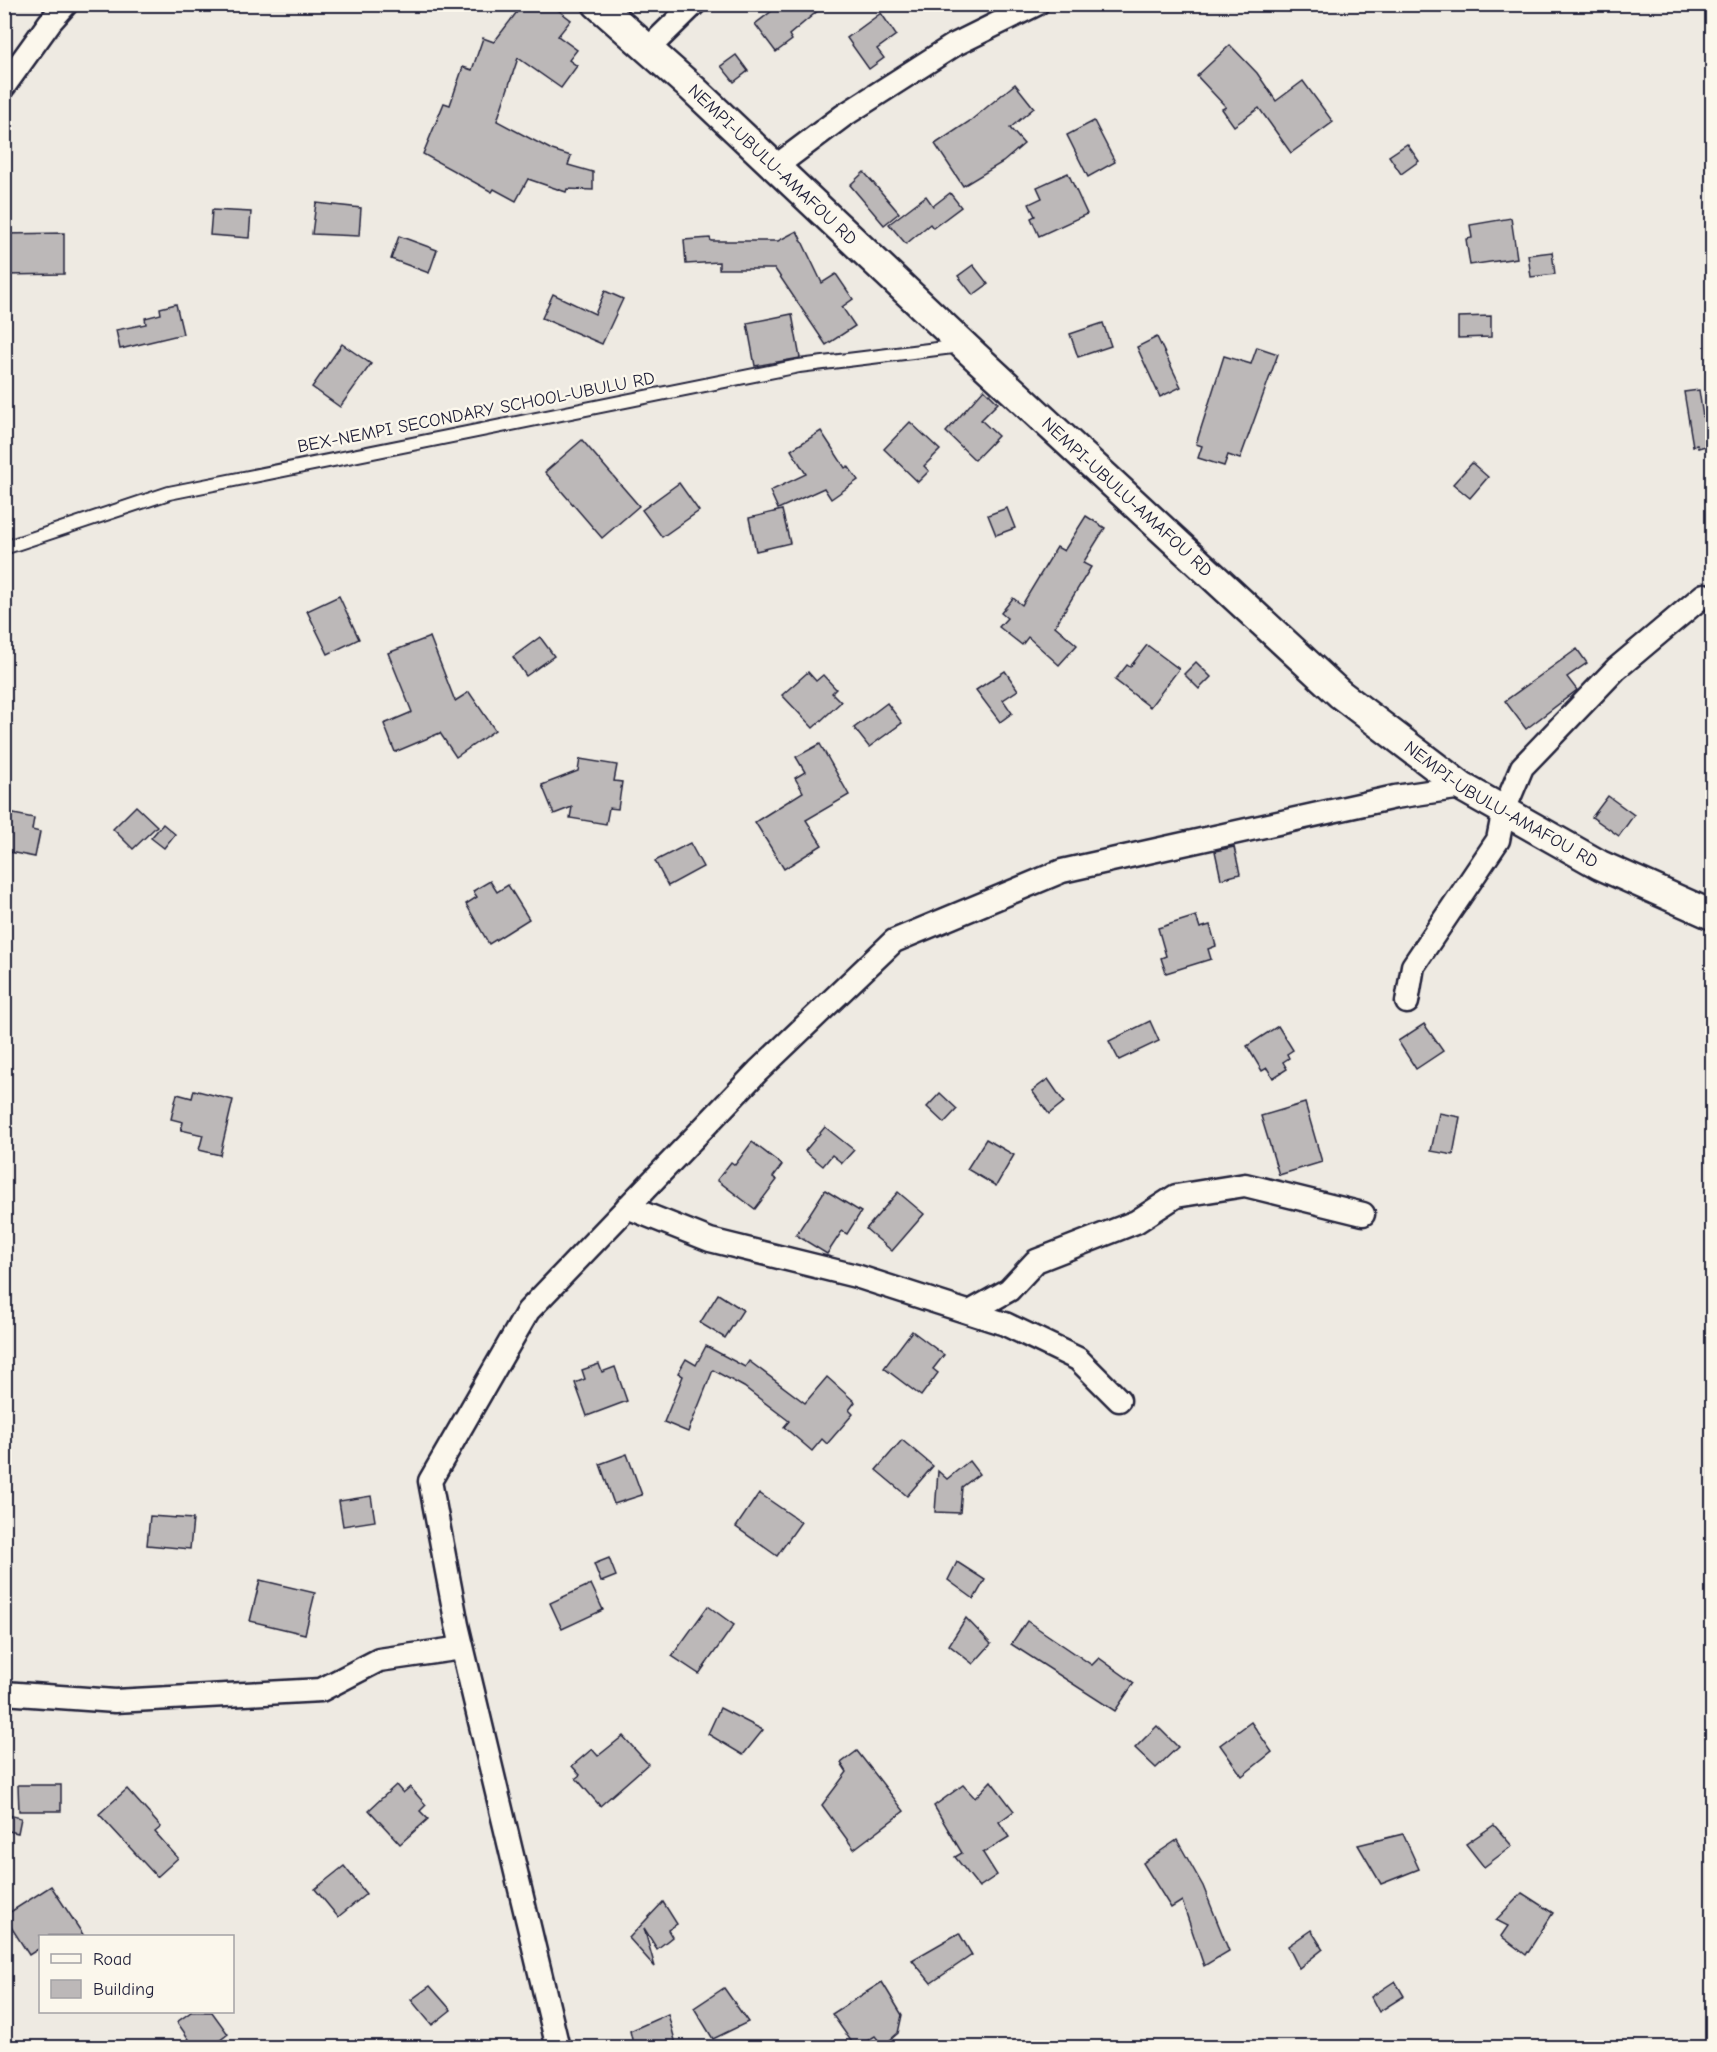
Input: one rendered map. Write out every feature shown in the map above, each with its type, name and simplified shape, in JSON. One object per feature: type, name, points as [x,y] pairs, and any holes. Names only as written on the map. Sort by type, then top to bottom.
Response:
[{"type":"street","points":[[4,86],[50,22],[66,4]]},
{"type":"street","name":"NEMPI-UBULU-AMAFOU RD","points":[[597,4],[776,167],[963,345],[1340,694],[1462,787],[1600,865],[1713,915]]},
{"type":"street","points":[[648,49],[694,4]]},
{"type":"street","points":[[776,167],[843,116],[954,45],[1037,4]]},
{"type":"street","points":[[1407,1002],[1413,966],[1498,840],[1504,810],[1522,766],[1616,669],[1704,595]]},
{"type":"street","points":[[558,2048],[462,1648],[430,1481],[528,1311],[758,1071],[894,941],[1062,871],[1395,797],[1462,787]]},
{"type":"street","points":[[970,1312],[1009,1290],[1036,1261],[1136,1222],[1176,1196],[1245,1185],[1363,1214]]},
{"type":"street","points":[[627,1207],[710,1240],[856,1276],[1005,1323],[1078,1359],[1119,1400]]},
{"type":"street","points":[[4,1693],[115,1701],[321,1690],[379,1660],[462,1648]]},
{"type":"lane","name":"BEX-NEMPI SECONDARY SCHOOL-UBULU RD","points":[[4,548],[169,493],[798,366],[963,345]]},
{"type":"building","points":[[523,4],[550,4],[571,20],[558,36],[577,50],[569,60],[577,66],[561,88],[518,58],[497,121],[552,150],[571,156],[568,165],[593,172],[593,190],[567,189],[566,192],[528,179],[516,201],[494,189],[492,192],[423,154],[444,103],[450,105],[463,67],[472,70],[483,38],[494,42]]},
{"type":"building","points":[[781,4],[826,4],[789,35],[792,40],[776,52],[755,24]]},
{"type":"building","points":[[881,13],[896,35],[877,49],[884,58],[869,69],[847,38]]},
{"type":"building","points":[[1230,45],[1257,73],[1276,101],[1303,81],[1333,122],[1291,153],[1259,108],[1234,126],[1222,109],[1226,107],[1197,76]]},
{"type":"building","points":[[736,55],[748,71],[734,82],[721,66]]},
{"type":"building","points":[[1015,84],[1034,108],[1010,128],[1024,144],[1003,162],[963,186],[935,144],[970,121]]},
{"type":"building","points":[[1094,121],[1115,162],[1088,177],[1067,135]]},
{"type":"building","points":[[1407,144],[1419,161],[1401,174],[1389,156]]},
{"type":"building","points":[[864,172],[899,213],[884,225],[850,185]]},
{"type":"building","points":[[1068,173],[1087,214],[1039,236],[1031,218],[1035,216],[1029,204],[1042,198],[1037,187]]},
{"type":"building","points":[[950,193],[961,207],[933,228],[930,224],[906,244],[889,224],[926,196],[933,206]]},
{"type":"building","points":[[316,203],[361,208],[359,236],[312,234]]},
{"type":"building","points":[[212,210],[251,212],[249,238],[210,235]]},
{"type":"building","points":[[1511,218],[1517,258],[1470,265],[1466,239],[1472,238],[1470,225]]},
{"type":"building","points":[[797,231],[822,283],[836,274],[853,299],[842,307],[855,326],[826,345],[775,269],[719,269],[719,262],[686,264],[684,240],[710,238],[711,241],[778,241]]},
{"type":"building","points":[[64,233],[64,274],[4,275],[4,234]]},
{"type":"building","points":[[399,236],[437,250],[429,273],[391,259]]},
{"type":"building","points":[[1552,252],[1555,274],[1531,277],[1528,255]]},
{"type":"building","points":[[973,265],[988,284],[973,295],[958,276]]},
{"type":"building","points":[[605,291],[623,299],[602,344],[542,318],[553,294],[595,314]]},
{"type":"building","points":[[176,304],[183,334],[120,349],[116,330],[146,324],[145,318],[161,314],[160,308]]},
{"type":"building","points":[[792,314],[800,358],[755,366],[747,323]]},
{"type":"building","points":[[1491,316],[1491,337],[1458,338],[1458,317]]},
{"type":"building","points":[[1103,323],[1111,346],[1078,357],[1070,334]]},
{"type":"building","points":[[1157,337],[1181,387],[1160,397],[1137,347]]},
{"type":"building","points":[[342,344],[371,364],[340,407],[312,387]]},
{"type":"building","points":[[1257,347],[1278,354],[1240,459],[1228,455],[1224,466],[1198,458],[1202,446],[1196,444],[1224,356],[1251,364]]},
{"type":"building","points":[[984,389],[998,403],[981,420],[998,436],[975,460],[946,432]]},
{"type":"building","points":[[1699,390],[1703,417],[1713,414],[1713,444],[1698,448],[1697,445],[1693,446],[1684,392]]},
{"type":"building","points":[[910,422],[940,450],[924,466],[929,471],[918,482],[884,449]]},
{"type":"building","points":[[821,431],[845,468],[848,466],[858,480],[831,499],[824,488],[778,509],[770,491],[806,474],[791,450]]},
{"type":"building","points":[[582,440],[639,506],[602,538],[545,472]]},
{"type":"building","points":[[1472,463],[1488,477],[1470,498],[1453,484]]},
{"type":"building","points":[[679,483],[699,511],[662,537],[642,510]]},
{"type":"building","points":[[1007,508],[1015,528],[996,535],[988,515]]},
{"type":"building","points":[[782,510],[790,543],[756,551],[749,518]]},
{"type":"building","points":[[1086,516],[1105,528],[1083,563],[1091,567],[1055,626],[1077,645],[1059,665],[1028,637],[1022,645],[999,627],[1007,618],[1001,613],[1013,598],[1022,605],[1057,547],[1064,551]]},
{"type":"building","points":[[339,596],[359,639],[328,654],[307,611]]},
{"type":"building","points":[[430,637],[455,701],[469,692],[495,730],[456,757],[440,733],[395,752],[384,724],[412,712],[388,653]]},
{"type":"building","points":[[540,637],[554,656],[526,676],[513,657]]},
{"type":"building","points":[[1147,645],[1179,669],[1150,707],[1115,680],[1127,665],[1130,667]]},
{"type":"building","points":[[1577,649],[1587,663],[1567,677],[1577,690],[1526,729],[1505,701]]},
{"type":"building","points":[[1196,662],[1211,677],[1199,689],[1184,674]]},
{"type":"building","points":[[1005,671],[1018,690],[1003,700],[1012,713],[1000,722],[976,690]]},
{"type":"building","points":[[808,672],[816,681],[823,675],[836,689],[832,693],[841,702],[813,728],[782,695]]},
{"type":"building","points":[[887,703],[902,723],[869,747],[854,728]]},
{"type":"building","points":[[820,744],[849,795],[806,820],[822,845],[784,869],[755,822],[803,792],[795,778],[805,772],[796,757]]},
{"type":"building","points":[[580,759],[617,765],[614,781],[622,782],[618,809],[609,808],[606,824],[570,818],[572,807],[554,814],[542,785],[578,771]]},
{"type":"building","points":[[1608,796],[1634,815],[1619,836],[1592,817]]},
{"type":"building","points":[[136,806],[157,826],[133,849],[113,829]]},
{"type":"building","points":[[4,812],[34,818],[32,830],[40,832],[35,857],[4,851]]},
{"type":"building","points":[[163,824],[175,834],[164,848],[151,838]]},
{"type":"building","points":[[690,843],[703,867],[668,886],[655,861]]},
{"type":"building","points":[[1234,847],[1240,874],[1221,879],[1215,851]]},
{"type":"building","points":[[490,881],[497,892],[508,885],[529,919],[489,944],[466,904],[477,897],[473,891]]},
{"type":"building","points":[[1196,916],[1200,928],[1210,925],[1216,946],[1208,949],[1211,959],[1166,973],[1161,958],[1166,956],[1158,928]]},
{"type":"building","points":[[1150,1021],[1159,1041],[1119,1060],[1109,1041]]},
{"type":"building","points":[[1424,1024],[1443,1051],[1416,1069],[1398,1041]]},
{"type":"building","points":[[1278,1026],[1293,1050],[1287,1054],[1289,1058],[1283,1062],[1287,1069],[1273,1078],[1267,1068],[1262,1071],[1247,1046]]},
{"type":"building","points":[[1048,1079],[1064,1102],[1049,1114],[1032,1091]]},
{"type":"building","points":[[194,1090],[233,1100],[220,1155],[199,1150],[203,1135],[181,1130],[183,1122],[171,1119],[177,1094],[192,1098]]},
{"type":"building","points":[[940,1093],[957,1109],[944,1123],[927,1107]]},
{"type":"building","points":[[1305,1103],[1322,1162],[1279,1175],[1261,1116]]},
{"type":"building","points":[[1439,1113],[1460,1117],[1453,1155],[1431,1151]]},
{"type":"building","points":[[825,1127],[854,1150],[842,1163],[832,1155],[823,1166],[805,1151]]},
{"type":"building","points":[[986,1139],[1014,1155],[996,1186],[967,1169]]},
{"type":"building","points":[[752,1142],[782,1165],[773,1177],[777,1180],[755,1209],[717,1180],[731,1162],[735,1165]]},
{"type":"building","points":[[825,1190],[861,1212],[847,1234],[842,1231],[827,1254],[796,1235]]},
{"type":"building","points":[[898,1192],[924,1214],[892,1251],[866,1229]]},
{"type":"building","points":[[718,1294],[743,1310],[725,1338],[700,1323]]},
{"type":"building","points":[[912,1331],[944,1355],[933,1369],[938,1373],[921,1396],[884,1368]]},
{"type":"building","points":[[706,1346],[745,1367],[749,1361],[805,1403],[827,1377],[855,1402],[849,1410],[853,1414],[827,1444],[822,1439],[812,1451],[784,1427],[789,1421],[744,1387],[713,1370],[688,1432],[664,1422],[683,1376],[678,1373],[686,1359],[696,1365]]},
{"type":"building","points":[[599,1364],[602,1372],[615,1367],[627,1401],[587,1416],[575,1383],[585,1379],[582,1370]]},
{"type":"building","points":[[902,1440],[933,1466],[907,1496],[876,1470]]},
{"type":"building","points":[[627,1454],[642,1495],[614,1504],[600,1464]]},
{"type":"building","points":[[969,1461],[979,1474],[962,1487],[960,1513],[935,1512],[938,1471],[947,1479]]},
{"type":"building","points":[[759,1493],[801,1522],[777,1556],[736,1527]]},
{"type":"building","points":[[371,1496],[375,1521],[343,1526],[339,1501]]},
{"type":"building","points":[[150,1516],[193,1519],[190,1549],[147,1545]]},
{"type":"building","points":[[609,1558],[616,1576],[601,1582],[594,1564]]},
{"type":"building","points":[[957,1562],[985,1580],[974,1599],[948,1580]]},
{"type":"building","points":[[260,1580],[315,1593],[305,1634],[250,1621]]},
{"type":"building","points":[[591,1584],[603,1610],[562,1629],[550,1603]]},
{"type":"building","points":[[708,1606],[734,1625],[699,1674],[672,1656]]},
{"type":"building","points":[[966,1618],[991,1644],[973,1664],[949,1645]]},
{"type":"building","points":[[1027,1621],[1092,1665],[1099,1658],[1134,1683],[1115,1711],[1011,1644]]},
{"type":"building","points":[[720,1708],[763,1730],[743,1755],[708,1734]]},
{"type":"building","points":[[1251,1722],[1272,1752],[1242,1776],[1220,1745]]},
{"type":"building","points":[[1157,1726],[1178,1747],[1156,1768],[1135,1748]]},
{"type":"building","points":[[623,1736],[648,1764],[600,1806],[576,1778],[580,1775],[572,1766],[592,1749],[598,1756]]},
{"type":"building","points":[[857,1751],[904,1811],[854,1849],[822,1805],[847,1772],[841,1763]]},
{"type":"building","points":[[991,1781],[1014,1811],[999,1822],[1009,1837],[983,1853],[997,1875],[979,1887],[955,1857],[962,1853],[934,1806],[963,1785],[975,1798]]},
{"type":"building","points":[[18,1785],[61,1785],[61,1811],[19,1811]]},
{"type":"building","points":[[396,1785],[403,1793],[410,1787],[426,1805],[420,1811],[428,1819],[400,1844],[369,1810]]},
{"type":"building","points":[[127,1789],[161,1827],[155,1832],[178,1858],[157,1877],[99,1814]]},
{"type":"building","points":[[4,1814],[21,1818],[18,1833],[4,1830]]},
{"type":"building","points":[[1494,1825],[1512,1846],[1484,1867],[1466,1844]]},
{"type":"building","points":[[1403,1834],[1419,1869],[1381,1884],[1358,1845]]},
{"type":"building","points":[[1177,1840],[1203,1886],[1229,1951],[1204,1966],[1182,1901],[1171,1908],[1143,1863]]},
{"type":"building","points":[[344,1866],[366,1894],[338,1917],[315,1889]]},
{"type":"building","points":[[51,1886],[83,1935],[39,1935],[39,1949],[29,1955],[4,1916]]},
{"type":"building","points":[[1522,1893],[1553,1913],[1526,1955],[1501,1936],[1508,1926],[1496,1920]]},
{"type":"building","points":[[663,1902],[677,1924],[668,1930],[672,1937],[657,1949],[644,1928],[655,1967],[629,1938]]},
{"type":"building","points":[[1311,1930],[1323,1949],[1299,1968],[1288,1946]]},
{"type":"building","points":[[959,1933],[972,1955],[931,1983],[912,1960]]},
{"type":"building","points":[[1395,1981],[1404,1996],[1379,2012],[1371,1997]]},
{"type":"building","points":[[882,1982],[902,2015],[898,2033],[883,2046],[875,2036],[856,2048],[832,2014]]},
{"type":"building","points":[[430,1986],[451,2010],[432,2025],[411,2000]]},
{"type":"building","points":[[724,1988],[748,2022],[713,2039],[694,2008]]},
{"type":"building","points":[[190,2013],[213,2013],[228,2034],[210,2048],[195,2048],[177,2022]]},
{"type":"building","points":[[668,2014],[677,2048],[634,2048],[630,2031]]}]
